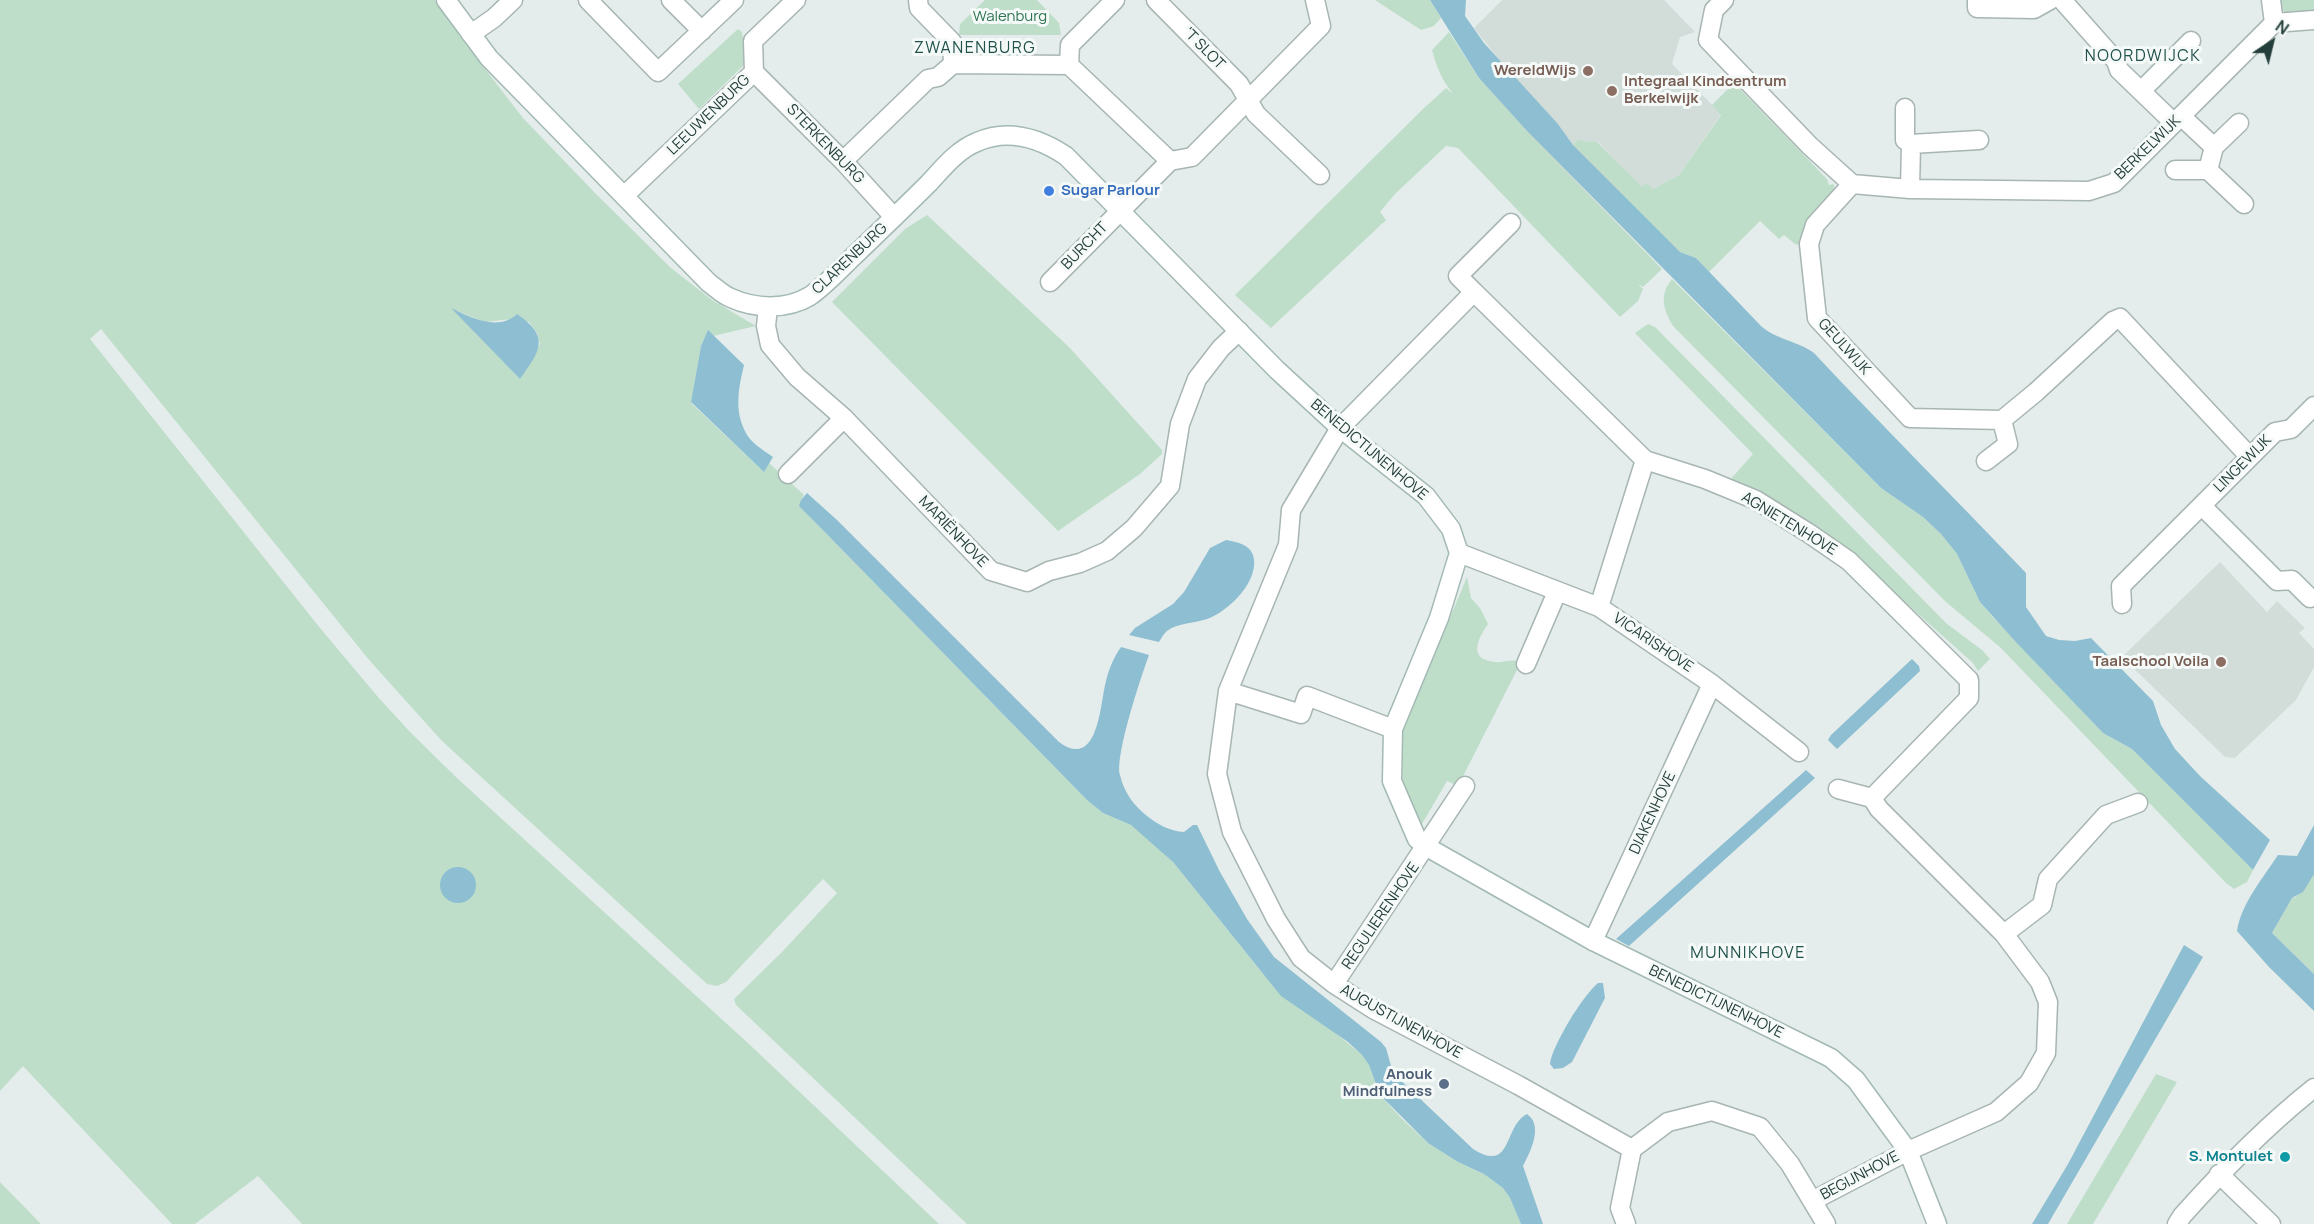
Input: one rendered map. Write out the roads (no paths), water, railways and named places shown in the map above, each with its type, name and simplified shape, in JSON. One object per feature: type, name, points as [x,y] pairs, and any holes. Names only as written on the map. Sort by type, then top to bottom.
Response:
[{"type":"street","name":"CLARENBURG","points":[[446,0],[489,58],[709,283],[729,298],[749,304],[768,306],[788,305],[809,297],[894,218],[956,155],[976,142],[998,135],[1024,136],[1046,143],[1066,156],[1239,331]]},
{"type":"street","points":[[471,34],[494,18],[513,0]]},
{"type":"street","points":[[588,0],[658,72],[734,0]]},
{"type":"street","points":[[671,0],[702,31]]},
{"type":"street","name":"LEEUWENBURG","points":[[625,195],[754,72],[753,41],[796,0]]},
{"type":"street","points":[[918,0],[919,8],[952,42],[953,64]]},
{"type":"street","points":[[1069,65],[1070,45],[1115,0]]},
{"type":"street","name":"'T SLOT","points":[[1156,0],[1239,84],[1246,101],[1256,114],[1320,176]]},
{"type":"street","points":[[843,161],[928,79],[938,77],[953,64],[1069,65],[1170,161],[1192,157],[1321,26],[1315,0]]},
{"type":"street","points":[[1977,0],[1977,8],[2034,9],[2050,0]]},
{"type":"street","points":[[2062,0],[2116,60],[2119,70],[2141,91],[2214,147]]},
{"type":"street","points":[[2271,0],[2274,23],[2314,20]]},
{"type":"street","points":[[1719,5],[1708,40],[1810,146],[1852,184]]},
{"type":"street","name":"BERKELWIJK","points":[[1852,184],[1910,189],[2089,191],[2114,183],[2274,23]]},
{"type":"street","points":[[2141,91],[2191,42]]},
{"type":"street","name":"STERKENBURG","points":[[754,72],[843,161],[894,218]]},
{"type":"street","points":[[1905,108],[1905,140],[1911,144],[1979,140]]},
{"type":"street","points":[[2208,170],[2214,147],[2239,123]]},
{"type":"street","points":[[1910,189],[1911,144]]},
{"type":"street","name":"BURCHT","points":[[1050,282],[1170,161]]},
{"type":"street","points":[[2175,170],[2208,170],[2244,204]]},
{"type":"street","name":"GEULWIJK","points":[[1852,184],[1815,225],[1809,244],[1816,318],[1910,418],[2002,420]]},
{"type":"street","name":"AGNIETENHOVE","points":[[1511,223],[1458,276],[1474,292],[1645,460],[1706,479],[1756,500],[1807,532],[1849,561],[1970,680],[1969,698],[1872,798]]},
{"type":"street","points":[[1340,429],[1474,292]]},
{"type":"street","name":"MARIËNHOVE","points":[[768,306],[766,326],[770,345],[797,377],[844,418],[991,571],[1027,582],[1049,571],[1080,563],[1107,551],[1134,528],[1156,503],[1170,486],[1180,424],[1197,379],[1221,348],[1239,331]]},
{"type":"street","points":[[1986,461],[2008,444],[2002,420],[2113,321],[2120,318],[2250,457]]},
{"type":"street","name":"BENEDICTIJNENHOVE","points":[[1239,331],[1340,429],[1426,496],[1450,529],[1459,554],[1439,618],[1393,729],[1392,781],[1417,839],[1427,847],[1593,941],[1831,1058],[1856,1080],[1908,1151],[1937,1224]]},
{"type":"street","name":"LINGEWIJK","points":[[2122,604],[2121,586],[2275,432],[2291,429],[2314,406]]},
{"type":"street","points":[[788,474],[844,418]]},
{"type":"street","name":"AUGUSTIJNENHOVE","points":[[1340,429],[1291,510],[1288,545],[1228,691],[1217,774],[1232,832],[1276,919],[1301,957],[1334,984],[1372,1009],[1518,1085],[1632,1149]]},
{"type":"street","name":"VICARISHOVE","points":[[1645,460],[1599,607],[1712,684],[1799,752]]},
{"type":"street","name":"LINGEWIJK","points":[[2202,506],[2277,581],[2292,580],[2310,597]]},
{"type":"street","points":[[1459,554],[1599,607]]},
{"type":"street","points":[[1526,664],[1557,592]]},
{"type":"street","name":"DIAKENHOVE","points":[[1593,941],[1712,684]]},
{"type":"street","points":[[1228,691],[1300,714],[1307,696],[1393,729]]},
{"type":"street","points":[[1427,847],[1465,786]]},
{"type":"street","points":[[1838,789],[1872,798],[1879,810],[2004,934],[2040,982],[2048,1002],[2046,1053],[2029,1083],[1996,1112],[1908,1151]]},
{"type":"street","points":[[2004,934],[2042,905],[2048,879],[2106,815],[2138,803]]},
{"type":"street","name":"REGULIERENHOVE","points":[[1334,984],[1427,847]]},
{"type":"street","points":[[2177,1224],[2219,1174],[2284,1112],[2314,1088]]},
{"type":"street","name":"BEGIJNHOVE","points":[[1632,1149],[1668,1122],[1712,1111],[1760,1127],[1790,1164],[1826,1224]]},
{"type":"street","points":[[1626,1224],[1620,1208],[1632,1149]]},
{"type":"street","name":"BEGIJNHOVE","points":[[1812,1201],[1908,1151]]},
{"type":"street","points":[[2219,1174],[2271,1224]]},
{"type":"water","points":[[1430,0],[1466,0],[1465,16],[1484,43],[1558,124],[1573,145],[1680,252],[1696,258],[1761,326],[1814,353],[2026,573],[2026,607],[2046,636],[2075,641],[2091,638],[2153,701],[2161,725],[2175,749],[2200,776],[2270,840],[2253,870],[2132,749],[2103,733],[2014,640],[1980,602],[1957,554],[1941,534],[1923,517],[1881,488],[1527,131],[1479,78]]},
{"type":"water","points":[[451,308],[484,321],[501,322],[517,314],[528,322],[535,330],[539,345],[533,360],[520,379]]},
{"type":"water","points":[[708,330],[744,365],[739,393],[739,412],[750,439],[773,457],[764,472],[691,402],[701,346]]},
{"type":"water","points":[[807,493],[837,520],[1059,742],[1072,749],[1082,748],[1090,741],[1095,731],[1106,681],[1121,647],[1149,655],[1130,716],[1119,765],[1124,787],[1130,798],[1147,816],[1169,829],[1184,832],[1193,825],[1197,825],[1247,919],[1274,957],[1381,1042],[1386,1048],[1393,1073],[1473,1149],[1495,1156],[1506,1145],[1519,1120],[1527,1114],[1532,1119],[1535,1125],[1534,1139],[1523,1166],[1543,1224],[1521,1224],[1503,1188],[1484,1174],[1458,1162],[1428,1143],[1380,1095],[1369,1065],[1362,1055],[1348,1042],[1281,996],[1173,862],[1131,825],[1103,813],[1087,800],[799,506]]},
{"type":"water","points":[[1226,540],[1246,546],[1253,555],[1252,575],[1241,594],[1233,602],[1207,619],[1171,628],[1159,642],[1129,635],[1135,628],[1173,604],[1184,592],[1210,548]]},
{"type":"water","points":[[1912,659],[1919,666],[1920,671],[1837,749],[1828,740],[1831,735]]},
{"type":"water","points":[[1806,770],[1815,778],[1629,946],[1616,939]]},
{"type":"water","points":[[2314,825],[2314,874],[2303,892],[2292,898],[2272,933],[2314,974],[2314,1011],[2269,967],[2237,931],[2248,901],[2278,855],[2297,856]]},
{"type":"water","points":[[458,867],[471,872],[476,885],[471,898],[458,903],[445,898],[440,885],[445,872]]},
{"type":"water","points":[[2184,945],[2203,957],[2048,1224],[2032,1224],[2068,1164]]},
{"type":"water","points":[[1598,983],[1603,983],[1605,998],[1572,1062],[1563,1068],[1554,1069],[1550,1064],[1556,1045],[1584,998]]},
{"type":"place","name":"WereldWijs","points":[[1588,71]]},
{"type":"place","name":"Integraal Kindcentrum Berkelwijk","points":[[1612,91]]},
{"type":"place","name":"Sugar Parlour","points":[[1049,191]]},
{"type":"place","name":"Taalschool Voila","points":[[2221,662]]},
{"type":"place","name":"Anouk Mindfulness","points":[[1444,1084]]},
{"type":"place","name":"S. Montulet","points":[[2285,1157]]},
{"type":"district","name":"ZWANENBURG","points":[[975,49]]},
{"type":"district","name":"NOORDWIJCK","points":[[2143,57]]},
{"type":"district","name":"MUNNIKHOVE","points":[[1748,954]]},
{"type":"park label","name":"Walenburg","points":[[1010,17]]}]
